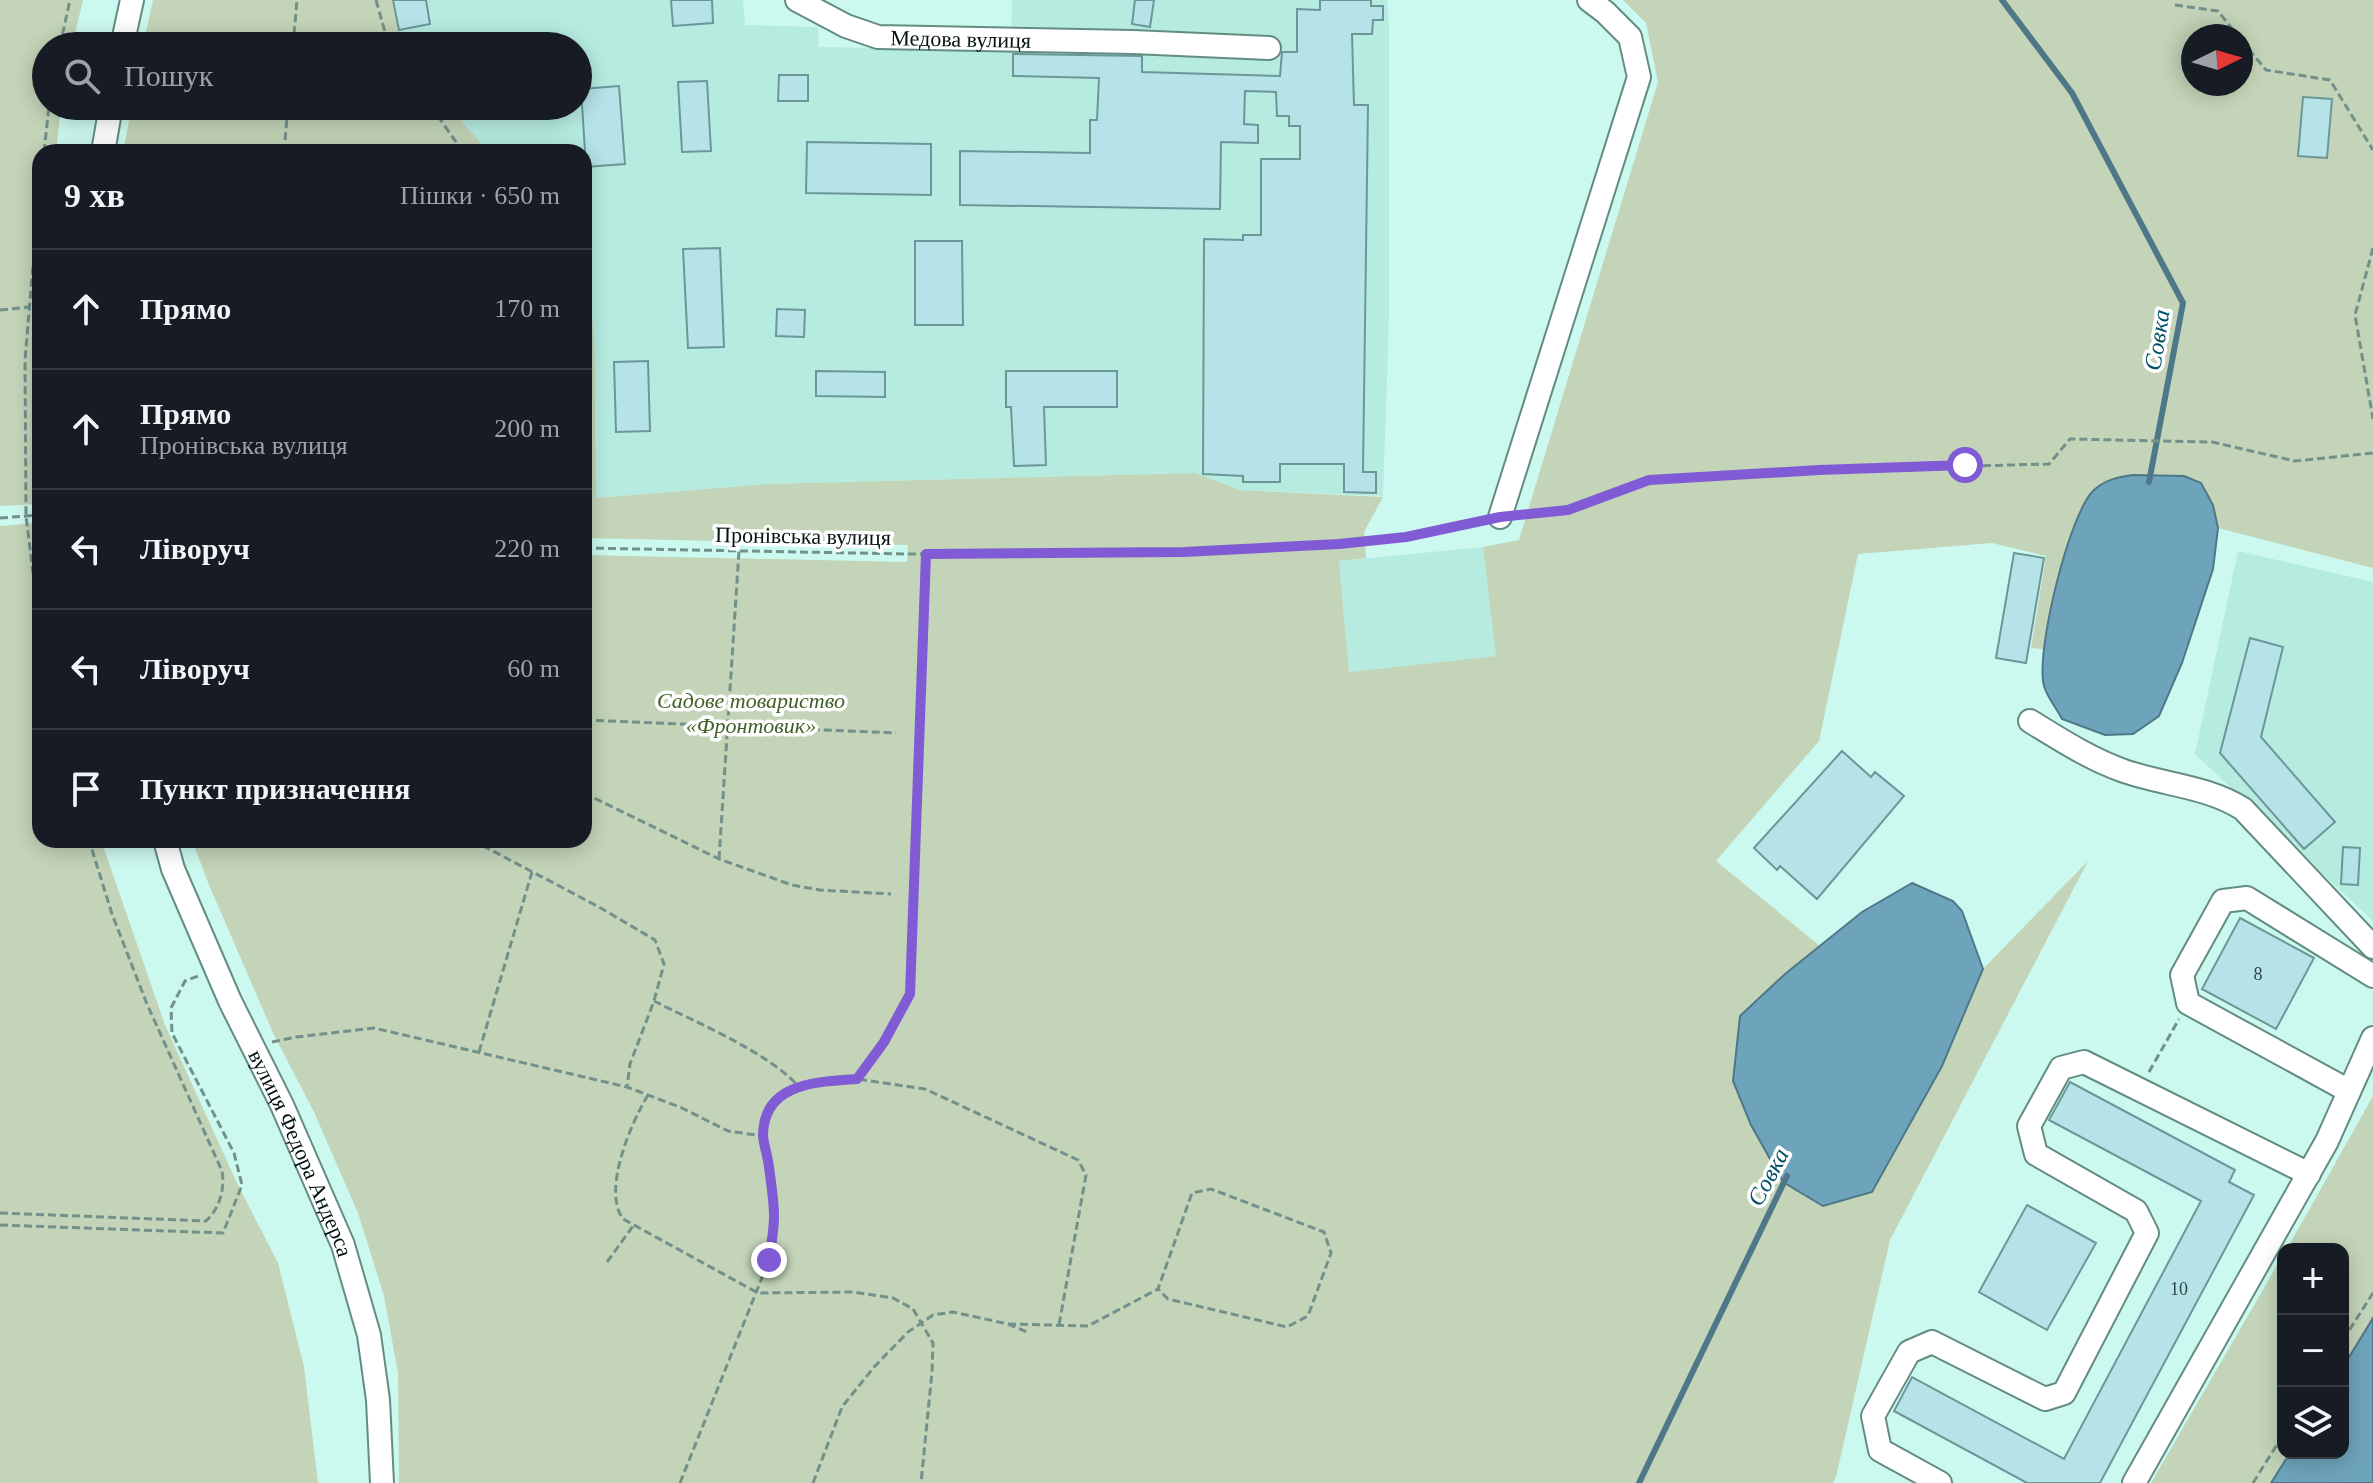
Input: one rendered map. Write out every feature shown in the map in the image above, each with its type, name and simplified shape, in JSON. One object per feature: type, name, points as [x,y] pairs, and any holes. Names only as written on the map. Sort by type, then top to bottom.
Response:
[{"type":"street","points":[[125,32],[132,0]]},
{"type":"street","name":"Медова вулиця","points":[[797,0],[846,26],[878,37],[1269,48]]},
{"type":"street","points":[[1500,517],[1639,77],[1630,37],[1589,0]]},
{"type":"street","points":[[104,144],[109,120]]},
{"type":"street","points":[[2030,721],[2082,753],[2125,771],[2225,797],[2243,809],[2373,947]]},
{"type":"street","name":"вулиця Федора Андерса","points":[[167,848],[173,869],[216,970],[282,1105],[343,1245],[369,1335],[378,1400],[382,1483]]},
{"type":"street","points":[[2349,1091],[2188,1003],[2182,975],[2223,901],[2247,898],[2373,976]]},
{"type":"street","points":[[2134,1483],[2327,1141],[2373,1038]]},
{"type":"street","points":[[1940,1483],[1880,1450],[1873,1416],[1909,1352],[1932,1342],[2045,1399],[2064,1393],[2147,1233],[2136,1211],[2036,1154],[2029,1126],[2061,1068],[2084,1062],[2309,1174]]},
{"type":"path","points":[[63,32],[70,0]]},
{"type":"path","points":[[294,32],[297,0]]},
{"type":"path","points":[[376,0],[385,32]]},
{"type":"path","points":[[2175,5],[2218,11],[2229,24]]},
{"type":"path","points":[[2253,54],[2266,70],[2330,80],[2373,150]]},
{"type":"path","points":[[45,144],[47,120]]},
{"type":"path","points":[[285,144],[287,120]]},
{"type":"path","points":[[441,120],[457,144]]},
{"type":"path","points":[[2373,248],[2355,315],[2373,419]]},
{"type":"path","points":[[32,273],[25,360],[26,516],[32,565]]},
{"type":"path","points":[[0,310],[29,307]]},
{"type":"path","name":"Пронівська вулиця","points":[[592,548],[926,554],[1184,552],[1339,544],[1406,537],[1500,517],[1568,510],[1649,480],[1819,470],[2049,464],[2070,439],[2212,442],[2295,461],[2373,453]]},
{"type":"path","points":[[0,518],[32,516]]},
{"type":"path","points":[[719,859],[739,551]]},
{"type":"path","points":[[857,1079],[884,1042],[910,994],[926,554]]},
{"type":"path","points":[[592,720],[896,733]]},
{"type":"path","points":[[592,797],[719,859],[792,885],[820,890],[891,894]]},
{"type":"path","points":[[0,1213],[206,1221],[215,1212],[221,1196],[222,1171],[147,1004],[112,914],[91,848]]},
{"type":"path","points":[[487,848],[655,940],[664,964],[654,1001],[630,1064],[627,1087]]},
{"type":"path","points":[[479,1052],[532,872]]},
{"type":"path","points":[[0,1225],[223,1233],[242,1185],[234,1153],[172,1033],[171,1008],[185,981],[216,970]]},
{"type":"path","points":[[654,1001],[761,1057],[799,1087]]},
{"type":"path","points":[[2139,1089],[2188,1003]]},
{"type":"path","points":[[253,1046],[296,1037],[374,1028],[627,1087],[728,1131],[763,1136]]},
{"type":"path","points":[[680,1483],[769,1260],[774,1216],[763,1136],[766,1115],[781,1095],[799,1087],[857,1079],[925,1089],[1078,1160],[1086,1175],[1059,1325]]},
{"type":"path","points":[[648,1095],[636,1114],[624,1145],[616,1191],[617,1211],[623,1219],[758,1293],[853,1292],[893,1298],[913,1309],[933,1343],[921,1483]]},
{"type":"path","points":[[1008,1324],[1088,1326],[1158,1289],[1192,1193],[1211,1189],[1324,1232],[1331,1253],[1308,1316],[1287,1327],[1168,1299],[1158,1289]]},
{"type":"path","points":[[607,1262],[633,1226]]},
{"type":"path","points":[[2349,1331],[2373,1293]]},
{"type":"path","points":[[813,1483],[842,1407],[874,1367],[908,1332],[933,1315],[953,1312],[1008,1324],[1027,1332]]},
{"type":"path","points":[[2253,1483],[2277,1445]]},
{"type":"shaded area","points":[[394,0],[743,0],[745,25],[818,27],[819,47],[1011,50],[1012,0],[1387,0],[1389,319],[1383,496],[1240,490],[1195,473],[767,484],[596,498],[592,144],[482,144],[460,120],[592,120],[592,32],[399,30]]},
{"type":"shaded area","points":[[1483,547],[1497,656],[1349,672],[1339,561]]},
{"type":"shaded area","points":[[2238,551],[2373,582],[2373,921],[2195,754]]},
{"type":"green space","points":[[0,0],[83,0],[75,32],[32,32],[32,120],[59,120],[57,144],[32,144],[32,504],[0,506]]},
{"type":"green space","points":[[153,0],[394,0],[399,30],[399,32],[146,32]]},
{"type":"green space","name":"Садове товариство «Фронтовик»","points":[[1623,0],[2373,0],[2373,568],[2218,528],[2213,505],[2058,574],[2043,649],[2031,648],[2046,556],[1992,543],[1858,554],[1819,741],[1716,861],[1820,946],[1785,974],[1872,1192],[1942,1066],[1983,969],[2088,861],[1890,1240],[1833,1483],[399,1483],[398,1373],[384,1296],[358,1213],[314,1112],[274,1035],[195,848],[592,848],[592,555],[907,562],[908,545],[592,538],[592,322],[596,498],[767,484],[1195,473],[1240,490],[1383,497],[1364,532],[1366,558],[1339,561],[1349,672],[1496,656],[1483,547],[1519,540],[1658,82],[1646,23]]},
{"type":"green space","points":[[129,120],[460,120],[482,144],[125,144]]},
{"type":"green space","points":[[32,523],[32,848],[104,848],[165,1025],[237,1183],[278,1263],[304,1367],[318,1483],[0,1483],[0,526]]},
{"type":"green space","points":[[2373,1096],[2373,1318],[2349,1357],[2349,1243],[2290,1243]]},
{"type":"green space","points":[[2277,1265],[2277,1459],[2286,1459],[2271,1483],[2151,1483]]},
{"type":"water","points":[[2133,475],[2184,476],[2201,483],[2213,505],[2218,528],[2213,569],[2182,663],[2159,716],[2133,734],[2105,735],[2062,719],[2044,686],[2044,645],[2056,585],[2084,505],[2102,484]]},
{"type":"water","points":[[1912,883],[1953,901],[1962,911],[1983,969],[1942,1066],[1872,1192],[1823,1206],[1783,1182],[1751,1125],[1733,1081],[1740,1016],[1785,974],[1862,912]]},
{"type":"water","points":[[2373,1318],[2373,1483],[2271,1483],[2286,1459],[2349,1459],[2349,1357]]},
{"type":"building","points":[[393,0],[426,0],[430,24],[399,30]]},
{"type":"building","points":[[671,0],[712,0],[713,23],[673,26]]},
{"type":"building","points":[[1135,0],[1154,0],[1150,27],[1132,24]]},
{"type":"building","points":[[1320,0],[1371,0],[1371,6],[1383,6],[1383,20],[1373,20],[1372,34],[1352,34],[1354,105],[1368,105],[1363,472],[1376,472],[1376,493],[1344,492],[1344,464],[1280,464],[1280,482],[1243,482],[1243,476],[1203,474],[1204,239],[1243,240],[1243,235],[1261,235],[1261,159],[1300,159],[1300,126],[1289,126],[1289,116],[1277,116],[1276,92],[1245,91],[1244,124],[1258,125],[1258,143],[1221,142],[1220,209],[960,205],[960,151],[1090,153],[1090,120],[1097,120],[1099,78],[1013,76],[1013,54],[1142,56],[1142,72],[1280,76],[1282,52],[1297,52],[1297,9],[1320,10]]},
{"type":"building","points":[[779,75],[808,75],[808,101],[778,101]]},
{"type":"building","points":[[707,81],[711,151],[682,152],[678,82]]},
{"type":"building","points":[[619,86],[625,164],[592,167],[592,144],[585,144],[583,120],[592,120],[592,88]]},
{"type":"building","points":[[2303,97],[2332,99],[2327,158],[2298,156]]},
{"type":"building","points":[[807,142],[931,144],[931,195],[806,193]]},
{"type":"building","points":[[915,241],[962,241],[963,325],[915,325]]},
{"type":"building","points":[[720,248],[724,347],[688,348],[683,249]]},
{"type":"building","points":[[777,309],[805,310],[804,337],[776,336]]},
{"type":"building","points":[[648,361],[650,431],[616,432],[614,362]]},
{"type":"building","points":[[816,371],[885,372],[885,397],[816,396]]},
{"type":"building","points":[[1006,371],[1117,371],[1117,407],[1044,407],[1046,465],[1014,466],[1011,407],[1006,407]]},
{"type":"building","points":[[2014,553],[2044,558],[2026,663],[1996,658]]},
{"type":"building","points":[[2250,638],[2283,647],[2261,737],[2335,822],[2304,849],[2220,753]]},
{"type":"building","points":[[1842,751],[1871,777],[1875,772],[1904,796],[1817,899],[1780,866],[1777,870],[1754,848]]},
{"type":"building","points":[[2343,847],[2360,848],[2358,885],[2341,884]]},
{"type":"building","points":[[2240,918],[2314,958],[2276,1029],[2202,989]]},
{"type":"building","points":[[2070,1082],[2235,1170],[2229,1182],[2254,1195],[2100,1483],[2027,1483],[1894,1411],[1912,1377],[2064,1459],[2201,1201],[2049,1120]]},
{"type":"building","points":[[2027,1205],[2096,1243],[2047,1330],[1979,1292]]},
{"type":"waterway","name":"Совка","points":[[2002,0],[2072,93],[2183,303],[2149,482]]},
{"type":"waterway","name":"Совка","points":[[1639,1483],[1787,1176]]},
{"type":"route","points":[[769,1260],[774,1216],[763,1136],[766,1115],[781,1095],[799,1087],[857,1079],[884,1042],[910,994],[926,554],[1184,552],[1339,544],[1406,537],[1500,517],[1568,510],[1649,480],[1965,465]]}]
